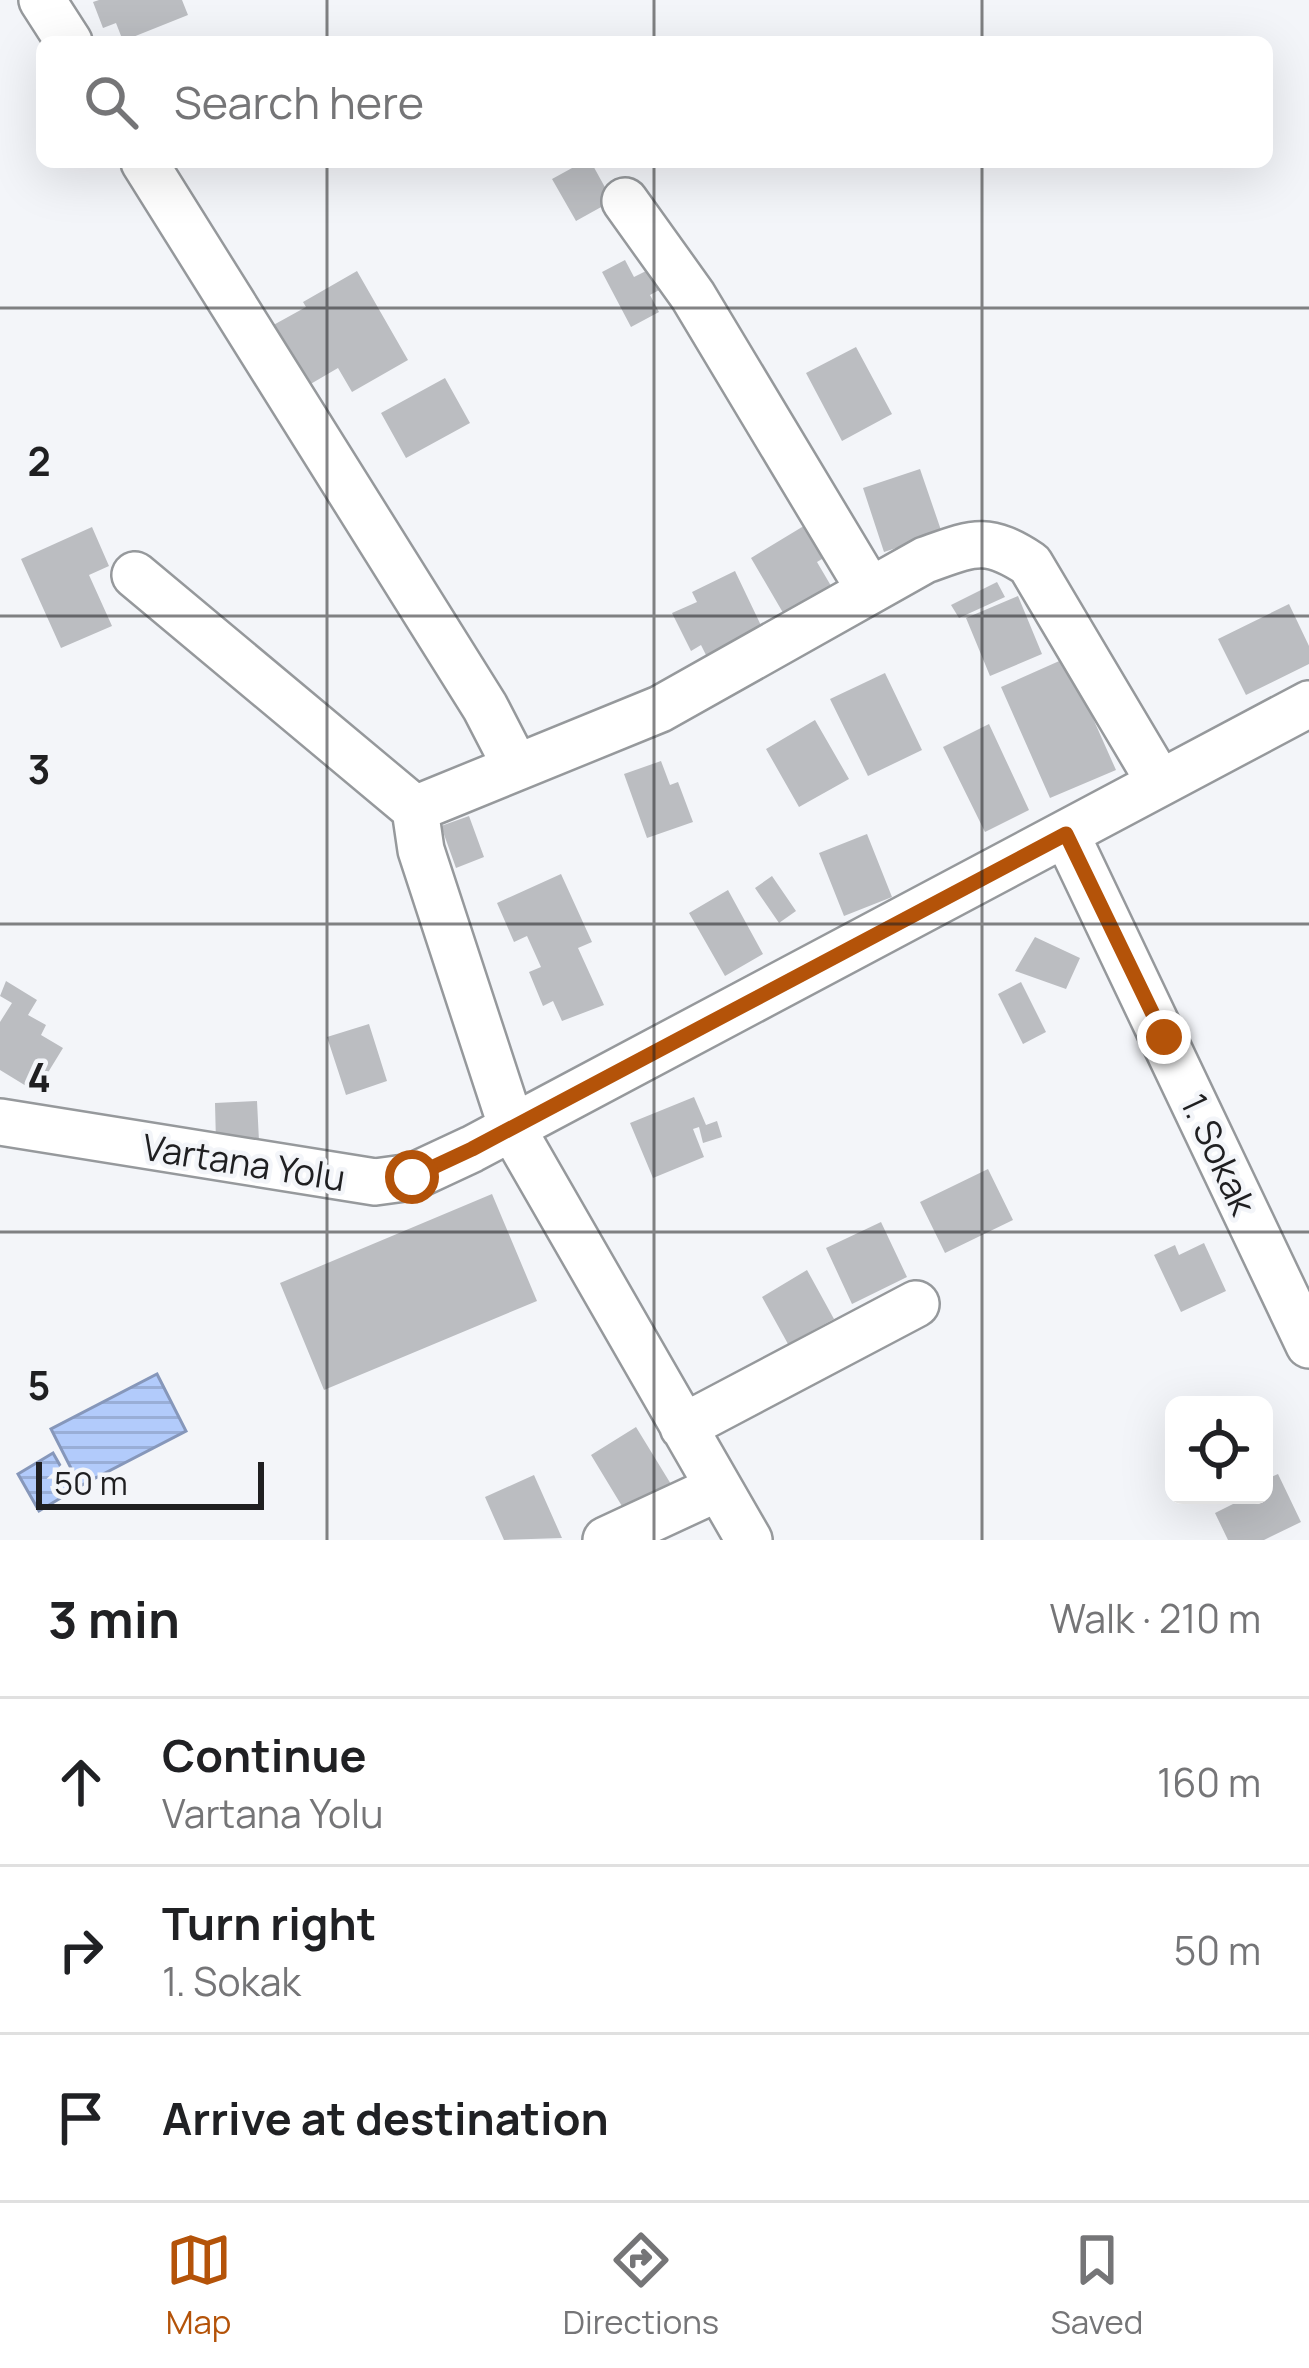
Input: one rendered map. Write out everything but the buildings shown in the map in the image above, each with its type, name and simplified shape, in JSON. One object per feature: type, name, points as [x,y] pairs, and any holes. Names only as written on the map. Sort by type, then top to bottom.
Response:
[{"type":"street","points":[[42,0],[65,36]]},
{"type":"street","points":[[148,168],[485,707],[516,767]]},
{"type":"street","points":[[625,201],[693,296],[869,589]]},
{"type":"street","points":[[416,809],[660,709],[925,560],[987,542],[1030,564],[1160,783]]},
{"type":"street","points":[[135,575],[416,809],[421,850],[512,1128],[749,1540]]},
{"type":"street","name":"Vartana Yolu","points":[[0,1122],[374,1182],[412,1177],[1309,704]]},
{"type":"street","name":"1. Sokak","points":[[1066,834],[1309,1345]]},
{"type":"street","points":[[683,1427],[916,1304]]},
{"type":"street","points":[[606,1540],[718,1488]]},
{"type":"water","points":[[157,1374],[186,1431],[80,1486],[51,1429]]},
{"type":"water","points":[[53,1453],[74,1490],[39,1511],[18,1474]]},
{"type":"route","points":[[412,1177],[1066,834],[1164,1037]]}]
